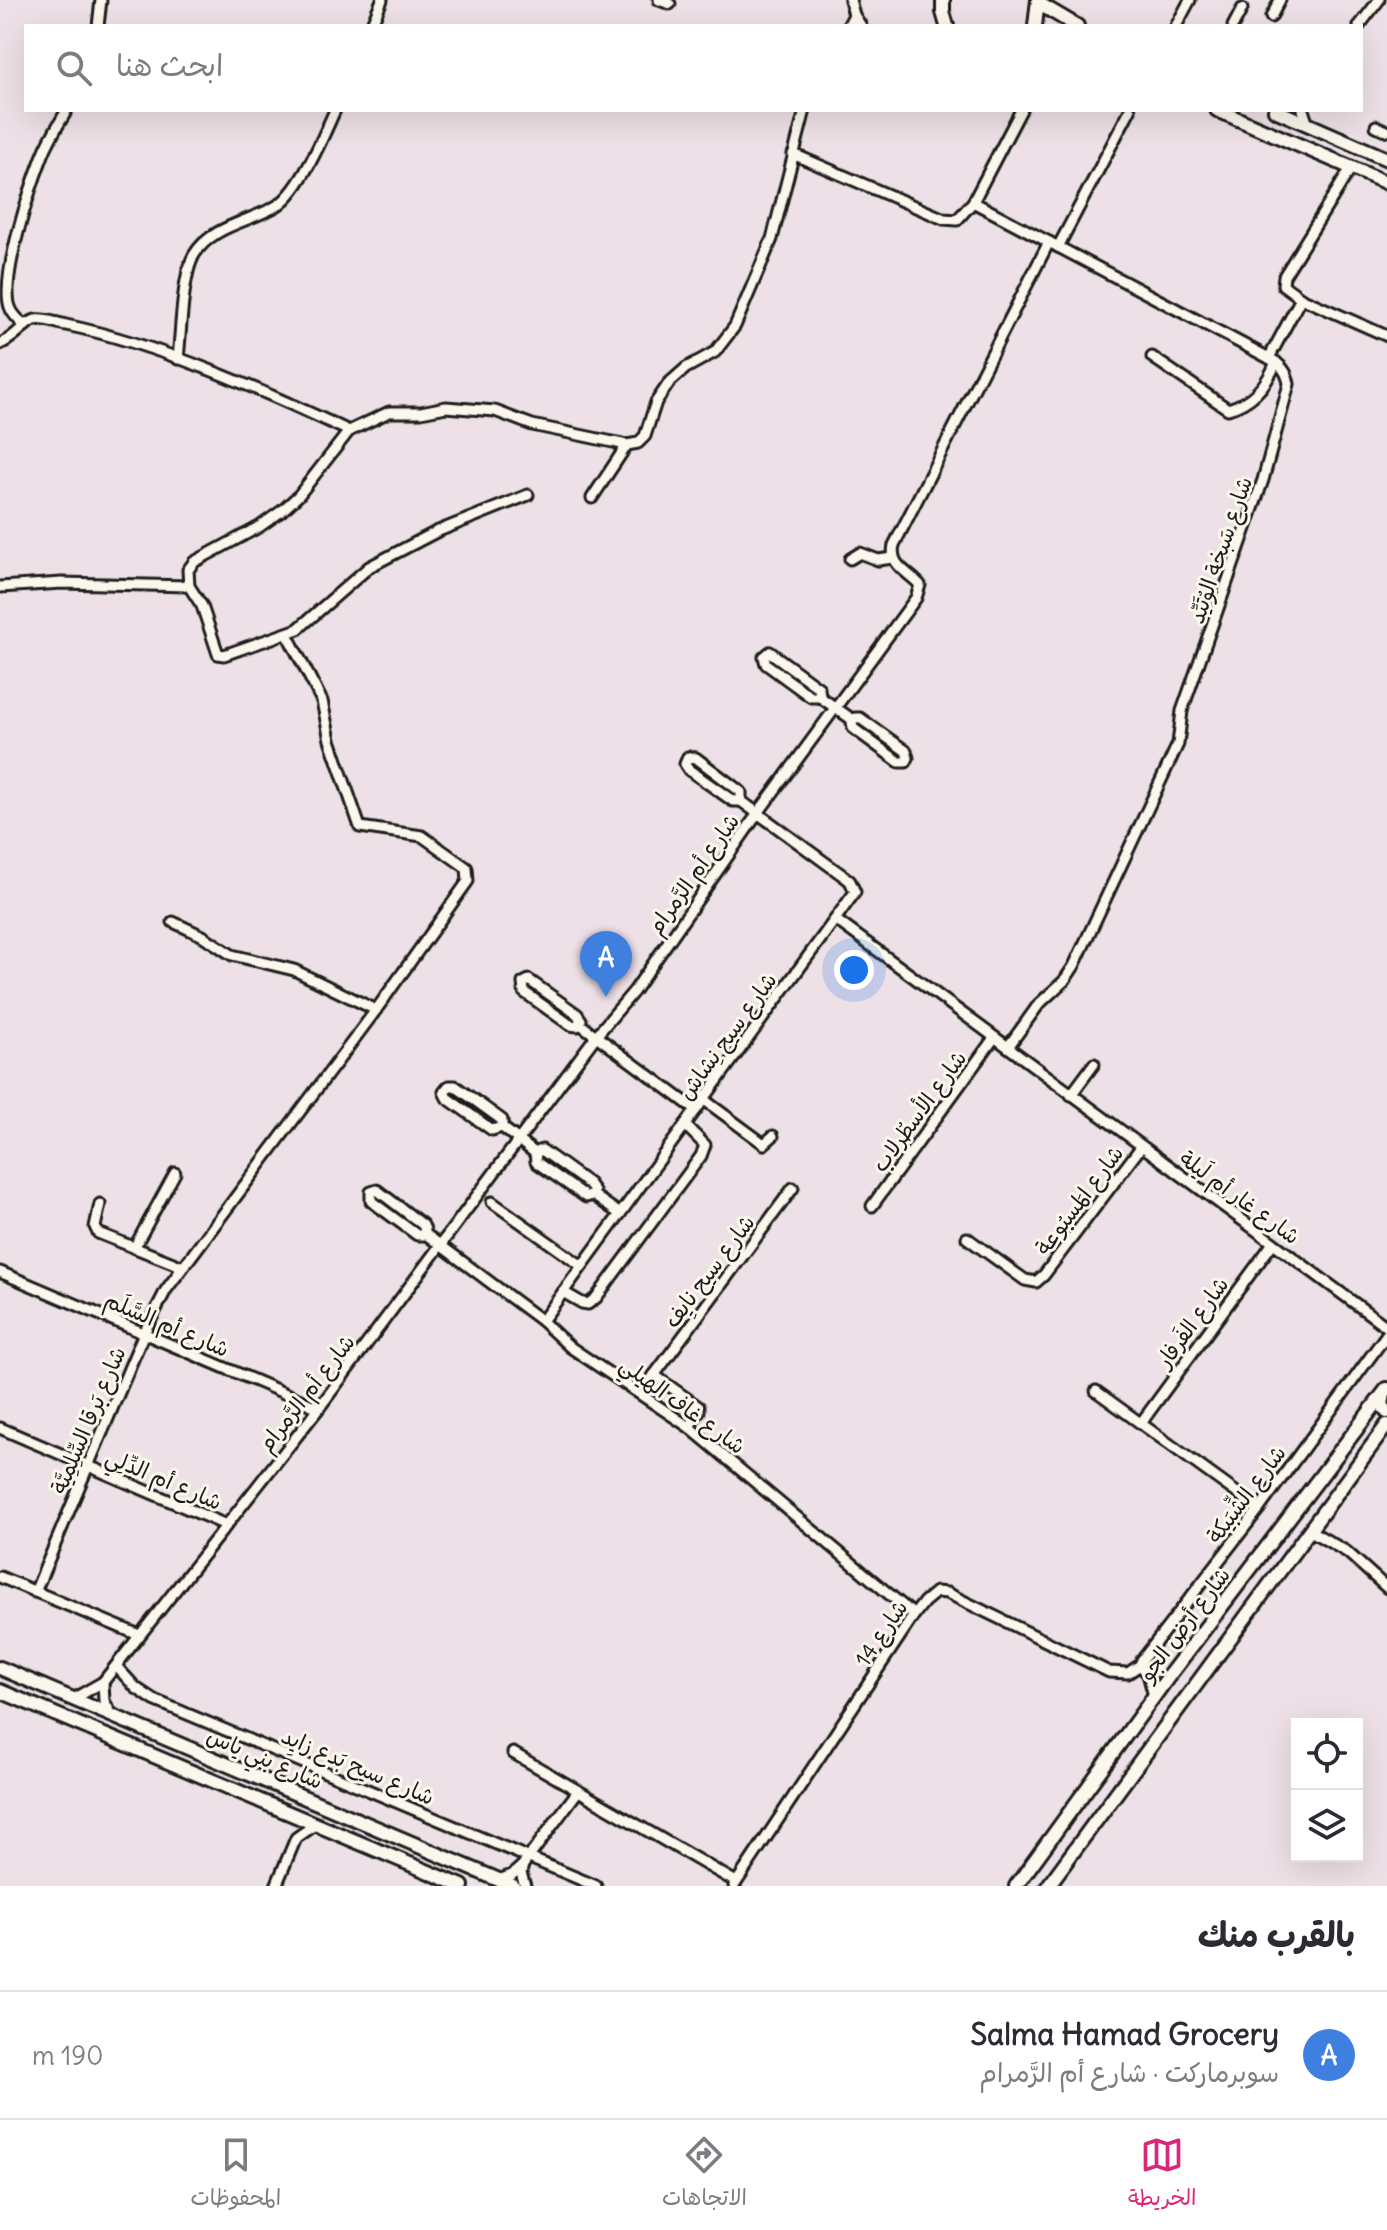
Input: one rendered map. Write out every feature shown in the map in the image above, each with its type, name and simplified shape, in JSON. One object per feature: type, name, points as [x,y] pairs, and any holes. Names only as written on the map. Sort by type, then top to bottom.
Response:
[{"type":"main road","points":[[933,0],[943,6]]},
{"type":"main road","points":[[1035,24],[1038,2],[1074,24]]},
{"type":"main road","points":[[1222,112],[1387,183]]},
{"type":"main road","points":[[1280,112],[1387,159]]},
{"type":"main road","points":[[1385,1391],[1382,1405],[1387,1412]]},
{"type":"main road","name":"شارع أرض الجو","points":[[1016,1886],[1171,1673],[1385,1391]]},
{"type":"main road","name":"شارع أرض الجو","points":[[1048,1886],[1387,1425]]},
{"type":"main road","name":"شارع بني ياس","points":[[0,1668],[513,1886]]},
{"type":"main road","name":"شارع بني ياس","points":[[0,1691],[462,1886]]},
{"type":"street","points":[[98,24],[101,0]]},
{"type":"street","points":[[372,24],[382,0]]},
{"type":"street","points":[[659,0],[670,4]]},
{"type":"street","points":[[850,0],[860,24]]},
{"type":"street","points":[[1177,24],[1190,0]]},
{"type":"street","points":[[1271,17],[1280,0]]},
{"type":"street","points":[[1361,24],[1379,0]]},
{"type":"street","points":[[1234,24],[1242,9]]},
{"type":"street","points":[[849,24],[854,15]]},
{"type":"street","points":[[25,326],[13,315],[7,286],[19,232],[44,152],[66,112]]},
{"type":"street","points":[[178,359],[187,278],[194,256],[212,236],[283,201],[314,156],[334,112]]},
{"type":"street","points":[[528,495],[436,532],[369,567],[330,603],[287,634],[224,655],[218,654],[202,606],[189,586],[188,570],[194,562],[259,527],[283,510],[299,495],[349,431],[389,412],[421,412],[446,407],[495,411],[532,425],[627,445],[638,443],[645,436],[656,402],[669,383],[686,368],[715,352],[735,326],[772,239],[804,112]]},
{"type":"street","points":[[793,154],[944,219],[957,220],[973,202],[1020,112]]},
{"type":"street","points":[[850,559],[860,553],[878,560],[893,558],[897,539],[1054,244],[1129,112]]},
{"type":"street","points":[[1304,112],[1308,125]]},
{"type":"street","points":[[1376,126],[1387,131]]},
{"type":"street","points":[[1351,168],[1284,276],[1285,289],[1387,336]]},
{"type":"street","points":[[973,202],[1273,360]]},
{"type":"street","points":[[1152,357],[1228,409],[1238,406],[1265,385],[1301,298]]},
{"type":"street","points":[[0,344],[12,339],[36,320],[75,327],[178,359],[349,431]]},
{"type":"street","name":"شارع سَبخة الوُتَيِّد","points":[[1008,1047],[1039,1004],[1064,981],[1074,966],[1178,744],[1182,711],[1245,533],[1288,394],[1288,375],[1273,360]]},
{"type":"street","points":[[592,498],[627,445]]},
{"type":"street","name":"شارع أم الرَّمرام","points":[[73,1699],[103,1682],[116,1666],[319,1408],[596,1036],[634,991],[758,813],[920,590],[917,581],[893,558]]},
{"type":"street","points":[[0,587],[62,583],[189,586]]},
{"type":"street","name":"شارع بَرقا السِّلِمِيَّة","points":[[35,1592],[144,1333],[166,1290],[376,1010],[464,888],[469,875],[462,862],[422,836],[360,827],[330,740],[322,701],[287,634]]},
{"type":"street","points":[[820,697],[819,688],[774,653],[766,653],[766,664],[811,697],[820,697],[853,720]]},
{"type":"street","points":[[860,718],[906,751],[906,762],[899,762],[853,728],[853,720],[860,718]]},
{"type":"street","name":"شارع سيح نِشاش","points":[[542,1321],[855,892],[850,881],[758,813],[741,801],[733,801],[686,768],[688,757],[696,758],[741,792],[741,801]]},
{"type":"street","name":"شارع غار أم لَيلة","points":[[836,920],[1387,1327]]},
{"type":"street","points":[[173,922],[203,936],[232,955],[294,970],[376,1010]]},
{"type":"street","points":[[580,1024],[580,1017],[543,990],[529,980],[523,983],[524,992],[570,1025],[580,1024],[696,1110]]},
{"type":"street","name":"شارع الأسطُرلاب","points":[[872,1206],[994,1038]]},
{"type":"street","points":[[1071,1095],[1094,1064]]},
{"type":"street","points":[[455,1086],[502,1120],[502,1127],[496,1131],[481,1122],[447,1098],[445,1088],[455,1086]]},
{"type":"street","points":[[703,1099],[764,1144],[773,1136]]},
{"type":"street","points":[[731,1120],[739,1109]]},
{"type":"street","points":[[563,1292],[582,1303],[588,1304],[596,1298],[701,1156],[704,1141],[685,1125]]},
{"type":"street","points":[[502,1127],[535,1153],[545,1151],[589,1184],[593,1195],[620,1214]]},
{"type":"street","name":"شارع المَسبُوعة","points":[[967,1238],[1025,1280],[1036,1282],[1141,1147]]},
{"type":"street","points":[[134,1248],[175,1173]]},
{"type":"street","name":"شارع سيح نايِف","points":[[641,1393],[793,1188]]},
{"type":"street","name":"شارع غاف الهيلي","points":[[424,1233],[417,1235],[371,1201],[371,1192],[380,1192],[423,1225],[424,1233],[542,1321],[570,1347],[689,1427],[914,1615]]},
{"type":"street","points":[[492,1202],[582,1266]]},
{"type":"street","points":[[100,1204],[96,1231],[183,1267]]},
{"type":"street","name":"شارع الفَرفار","points":[[1141,1423],[1273,1243]]},
{"type":"street","name":"شارع أم السَّلَم","points":[[0,1272],[319,1408]]},
{"type":"street","name":"شارع الشِّبَيكة","points":[[1140,1665],[1387,1334]]},
{"type":"street","points":[[654,1375],[699,1407],[689,1427]]},
{"type":"street","points":[[1096,1391],[1259,1509]]},
{"type":"street","name":"شارع أم الدِّلِي","points":[[0,1428],[226,1525]]},
{"type":"street","points":[[1309,1530],[1347,1552],[1387,1588]]},
{"type":"street","points":[[0,1577],[139,1635]]},
{"type":"street","name":"شارع 14","points":[[735,1884],[914,1615],[936,1592],[947,1593],[1109,1672],[1128,1673],[1140,1665]]},
{"type":"street","points":[[1140,1665],[1148,1674],[1154,1696]]},
{"type":"street","name":"شارع سيح بَدع زايِد","points":[[116,1666],[128,1681],[154,1700],[526,1861],[596,1886]]},
{"type":"street","points":[[1148,1674],[1171,1673]]},
{"type":"street","points":[[103,1682],[104,1701],[112,1715]]},
{"type":"street","points":[[513,1753],[735,1884]]},
{"type":"street","points":[[499,1880],[512,1875],[526,1861],[578,1791]]},
{"type":"street","points":[[276,1886],[296,1838],[296,1826],[291,1814]]},
{"type":"street","points":[[296,1838],[316,1824]]},
{"type":"street","points":[[525,1886],[521,1873],[526,1861]]},
{"type":"place","name":"Salma Hamad Grocery","points":[[606,997]]}]
